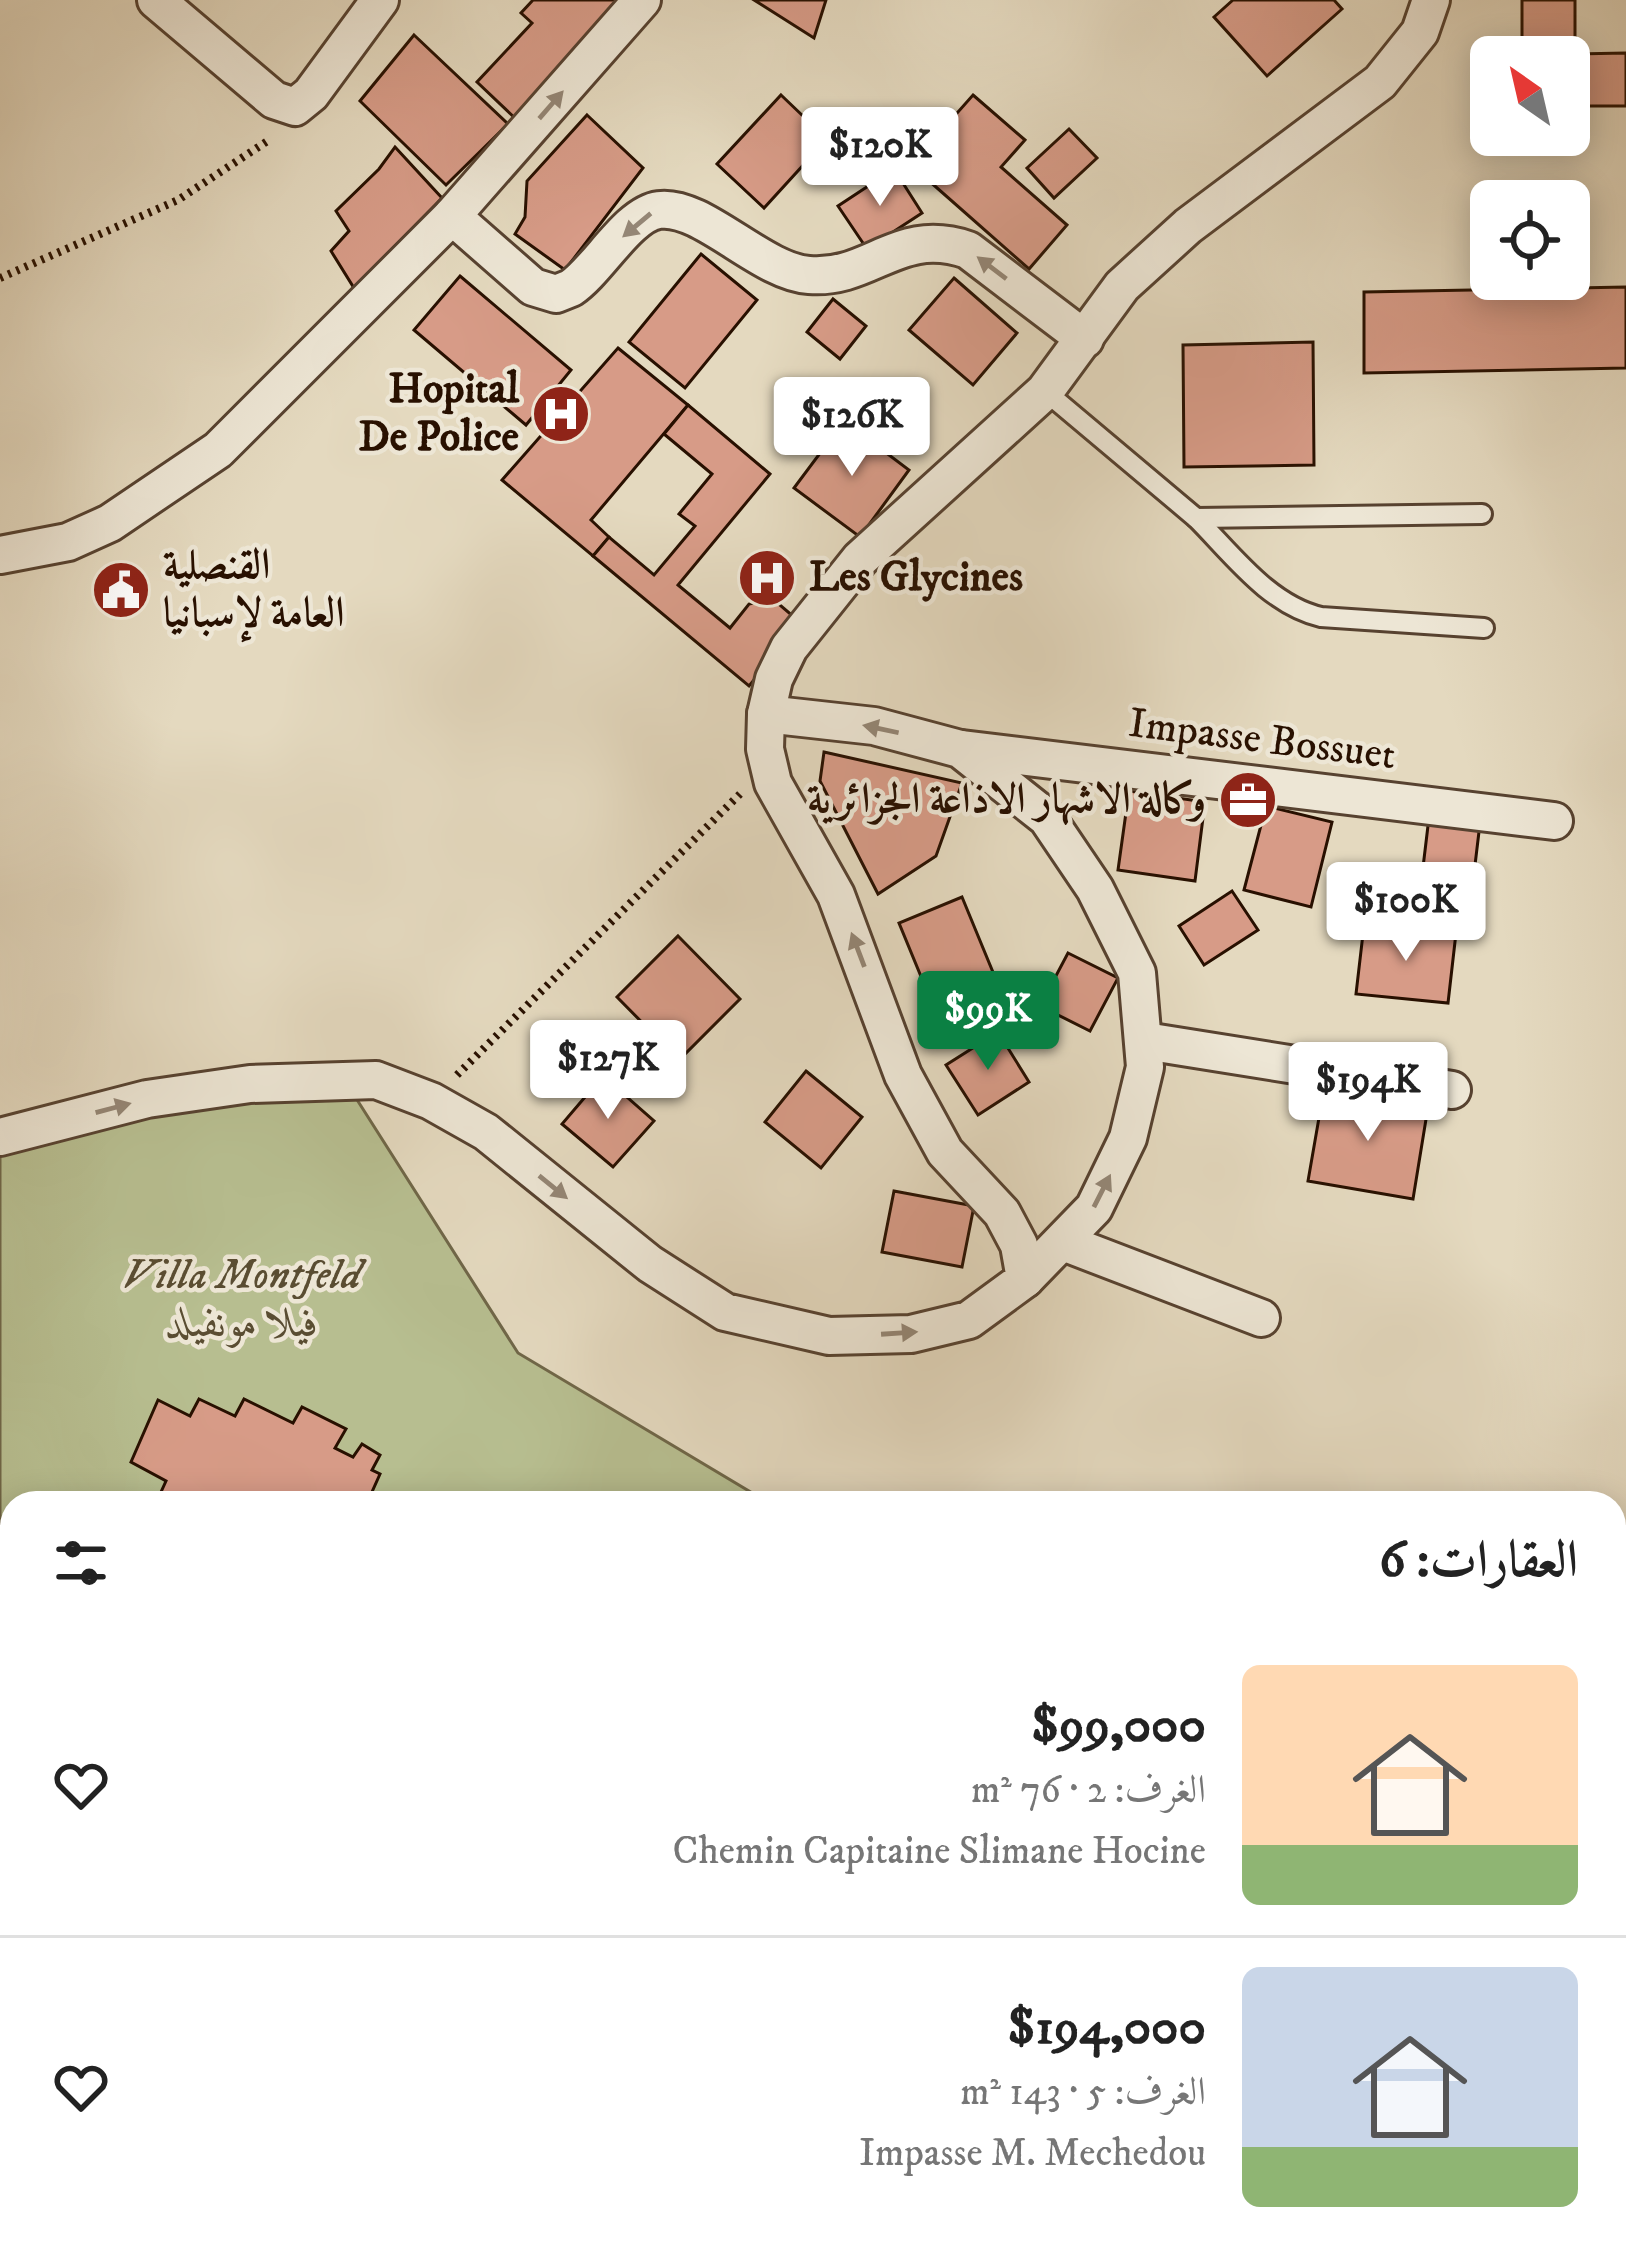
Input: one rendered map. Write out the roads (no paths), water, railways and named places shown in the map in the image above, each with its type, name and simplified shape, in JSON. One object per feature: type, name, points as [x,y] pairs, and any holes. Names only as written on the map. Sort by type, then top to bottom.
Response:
[{"type":"street","points":[[156,0],[274,100],[296,107],[380,0]]},
{"type":"street","points":[[0,555],[68,542],[110,523],[218,450],[452,216],[642,0]]},
{"type":"street","points":[[1025,1279],[1019,1245],[1002,1213],[945,1152],[903,1075],[836,895],[788,814],[769,766],[766,714],[774,679],[789,648],[860,559],[1045,391],[1122,286],[1188,226],[1380,82],[1420,32],[1431,0]]},
{"type":"street","points":[[452,216],[532,287],[556,293],[578,284],[641,216],[660,209],[680,212],[789,272],[810,275],[854,269],[913,244],[950,244],[968,250],[1085,339]]},
{"type":"street","name":"Impasse Bossuet","points":[[766,714],[874,726],[960,748],[1554,820]]},
{"type":"street","points":[[0,1137],[147,1099],[250,1084],[376,1080],[430,1101],[486,1132],[650,1264],[725,1312],[829,1336],[911,1334],[969,1320],[1025,1279],[1094,1208],[1129,1138],[1142,1095],[1145,1041],[1137,973],[1095,889],[1047,818],[960,748]]},
{"type":"street","points":[[1145,1041],[1452,1090]]},
{"type":"street","points":[[1063,1242],[1261,1318]]},
{"type":"lane","points":[[1045,391],[1196,518],[1274,595],[1300,612],[1484,628]]},
{"type":"lane","points":[[1196,518],[1481,514]]},
{"type":"place","name":"Hopital De Police","points":[[561,414]]},
{"type":"place","name":"Les Glycines","points":[[767,578]]},
{"type":"place","name":"القنصلية العامة لإسبانيا","points":[[121,590]]},
{"type":"place","name":"وكالة الاشهار الاذاعة الجزائرية","points":[[1248,800]]},
{"type":"park label","name":"Villa Montfeld فيلا مونفيلد","points":[[242,1300]]}]
